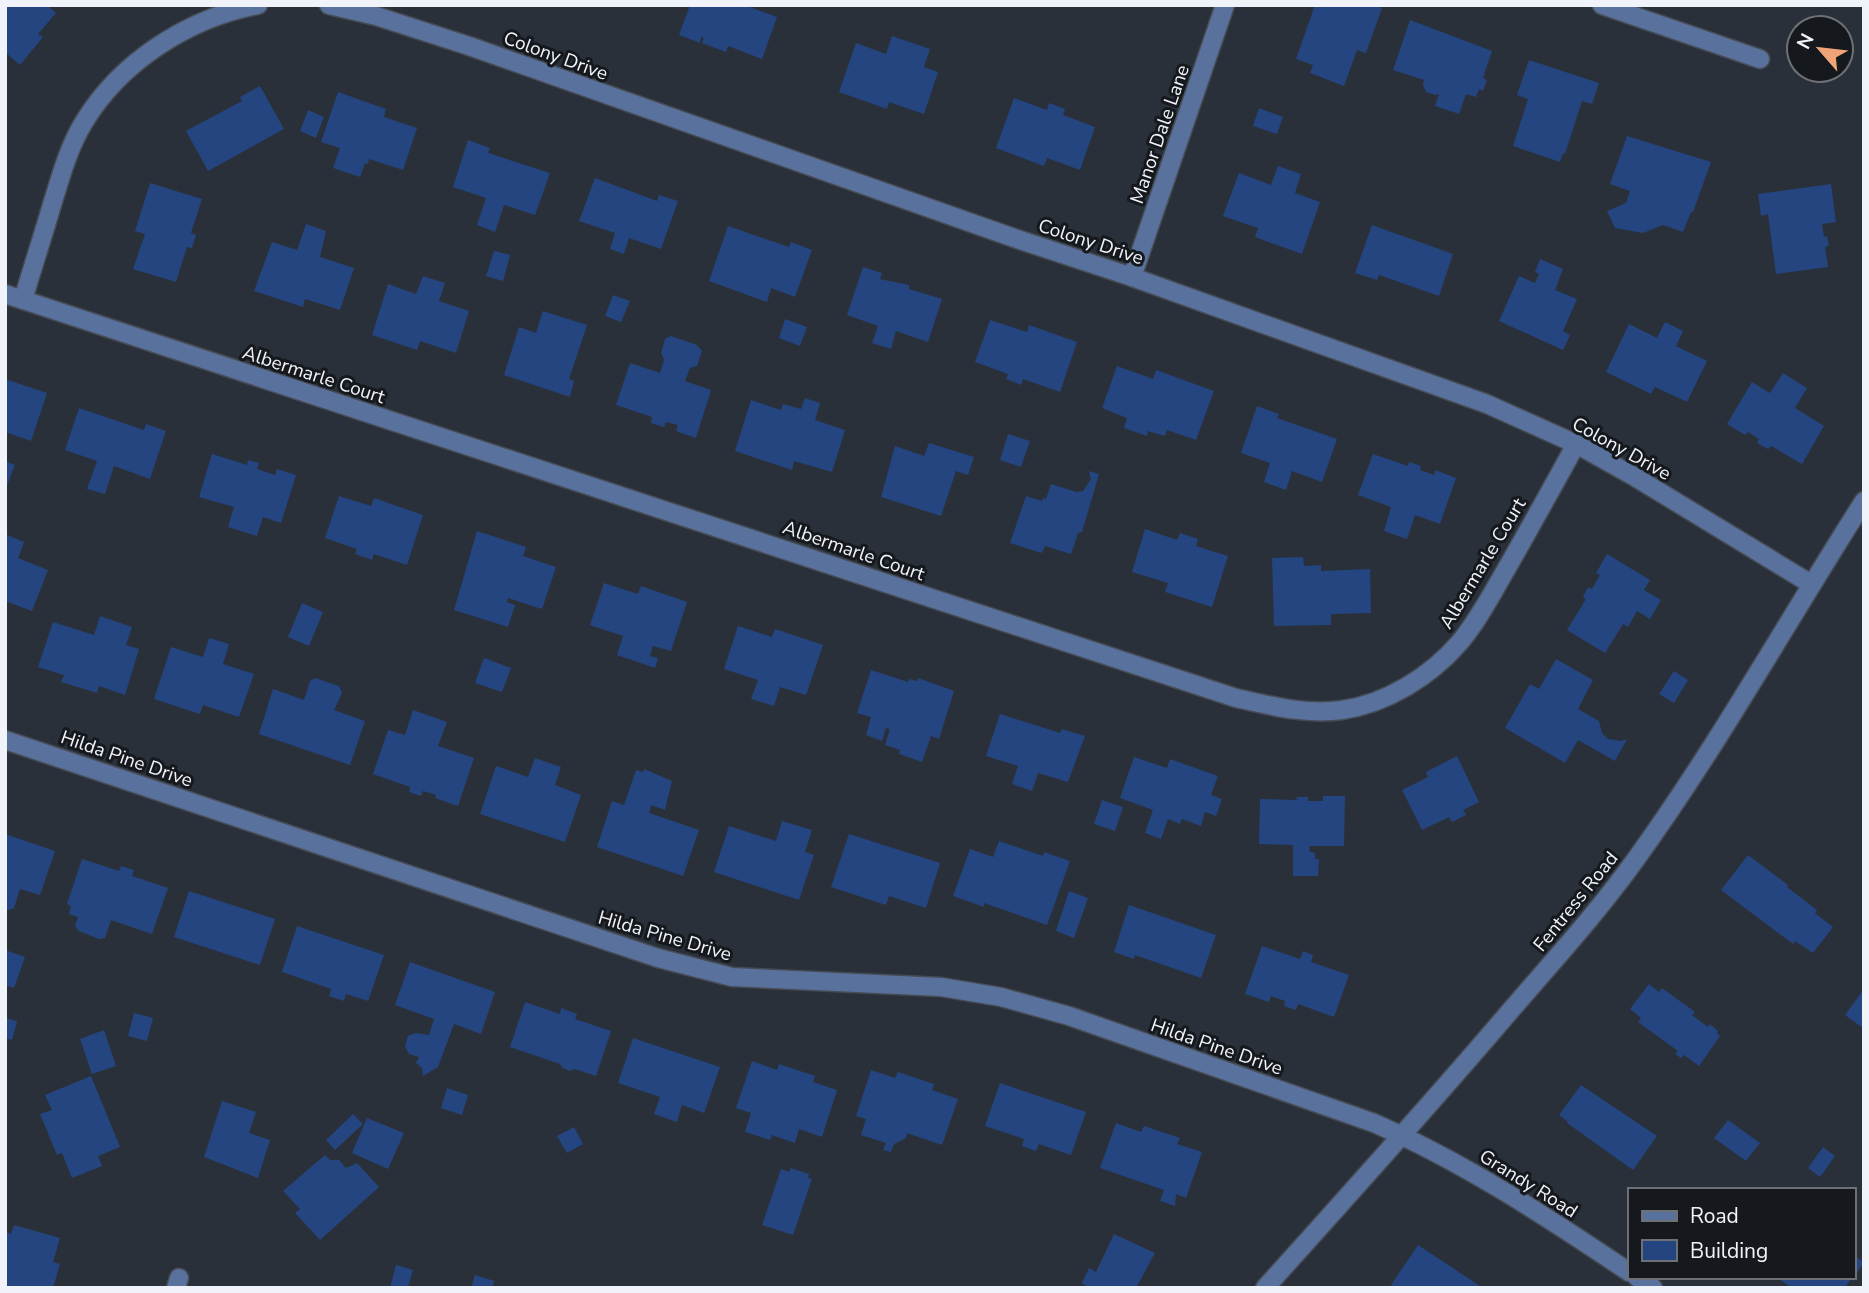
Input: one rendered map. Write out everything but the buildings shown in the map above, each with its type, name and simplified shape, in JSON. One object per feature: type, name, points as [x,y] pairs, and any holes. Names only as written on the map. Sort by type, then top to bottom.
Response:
[{"type":"street","points":[[23,300],[63,169],[84,122],[114,84],[132,66],[188,27],[232,10],[258,5]]},
{"type":"street","name":"Colony Drive","points":[[329,5],[376,16],[469,46],[955,218],[1132,276],[1461,395],[1576,444],[1811,584]]},
{"type":"street","name":"Manor Dale Lane","points":[[1132,276],[1225,5]]},
{"type":"street","points":[[1602,5],[1760,60]]},
{"type":"street","name":"Albermarle Court","points":[[5,295],[491,455],[763,541],[1143,668],[1236,698],[1290,710],[1341,711],[1372,703],[1400,690],[1439,663],[1461,641],[1496,587],[1576,444]]},
{"type":"street","name":"Fentress Road","points":[[1265,1288],[1403,1136],[1635,861],[1755,679],[1864,501]]},
{"type":"street","name":"Hilda Pine Drive","points":[[5,740],[658,958],[732,977],[941,987],[1001,997],[1069,1016],[1374,1123],[1403,1136]]},
{"type":"street","name":"Grandy Road","points":[[1403,1136],[1469,1169],[1628,1271]]}]
